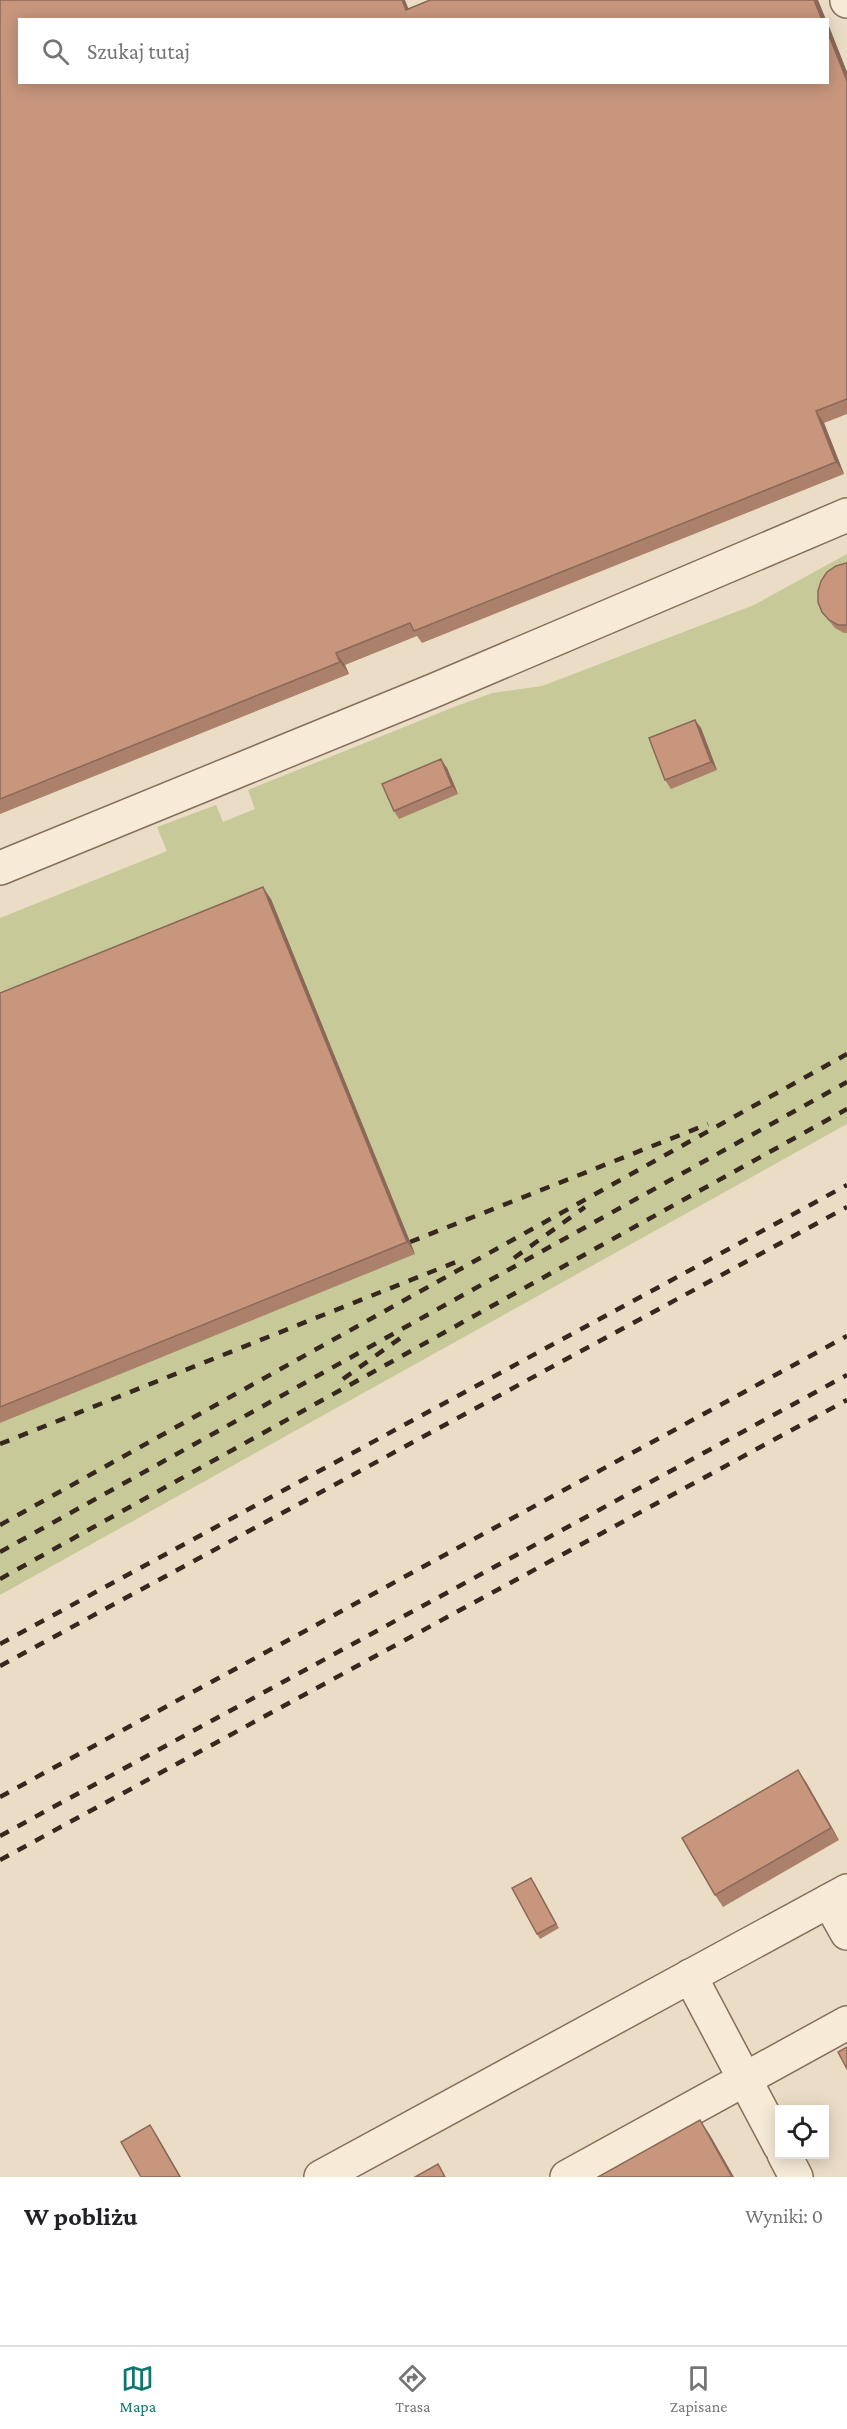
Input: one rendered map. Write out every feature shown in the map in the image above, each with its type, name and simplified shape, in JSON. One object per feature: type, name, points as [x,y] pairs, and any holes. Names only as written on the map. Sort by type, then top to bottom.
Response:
[{"type":"lane","points":[[0,868],[435,690],[847,515]]},
{"type":"lane","points":[[321,2177],[838,1896],[847,1933]]},
{"type":"lane","points":[[690,1976],[775,2136]]},
{"type":"lane","points":[[567,2177],[847,2023]]},
{"type":"lane","points":[[787,2159],[796,2177]]},
{"type":"green space","points":[[847,554],[847,1124],[0,1595],[0,1423],[17,1416],[0,1376],[0,918],[167,851],[157,827],[216,805],[223,822],[255,809],[248,790],[492,693],[542,686],[754,605]]},
{"type":"building","points":[[0,0],[402,0],[406,10],[430,0],[814,0],[821,18],[18,18],[18,84],[829,84],[829,36],[847,81],[847,399],[816,411],[836,462],[414,631],[410,623],[336,653],[340,662],[0,799]]},
{"type":"building","points":[[846,563],[847,625],[838,625],[822,612],[818,602],[818,591],[827,572]]},
{"type":"building","points":[[695,720],[711,762],[665,780],[649,738]]},
{"type":"building","points":[[441,759],[452,786],[394,811],[382,784]]},
{"type":"building","points":[[263,887],[407,1242],[0,1407],[0,993]]},
{"type":"building","points":[[798,1770],[831,1828],[715,1895],[682,1838]]},
{"type":"building","points":[[531,1878],[556,1924],[537,1934],[512,1888]]},
{"type":"building","points":[[847,2047],[847,2069],[838,2052]]},
{"type":"building","points":[[700,2120],[732,2177],[598,2177]]},
{"type":"building","points":[[150,2125],[180,2177],[141,2177],[121,2142]]},
{"type":"building","points":[[438,2164],[445,2177],[415,2177]]},
{"type":"railway","points":[[0,1525],[847,1054]]},
{"type":"railway","points":[[0,1552],[847,1082]]},
{"type":"railway","points":[[0,1579],[847,1109]]},
{"type":"railway","points":[[410,1242],[708,1124]]},
{"type":"railway","points":[[0,1644],[847,1185]]},
{"type":"railway","points":[[514,1258],[585,1207]]},
{"type":"railway","points":[[0,1666],[847,1207]]},
{"type":"railway","points":[[0,1444],[461,1260]]},
{"type":"railway","points":[[343,1379],[406,1334]]},
{"type":"railway","points":[[0,1797],[847,1336]]},
{"type":"railway","points":[[0,1836],[847,1375]]},
{"type":"railway","points":[[0,1860],[847,1400]]}]
